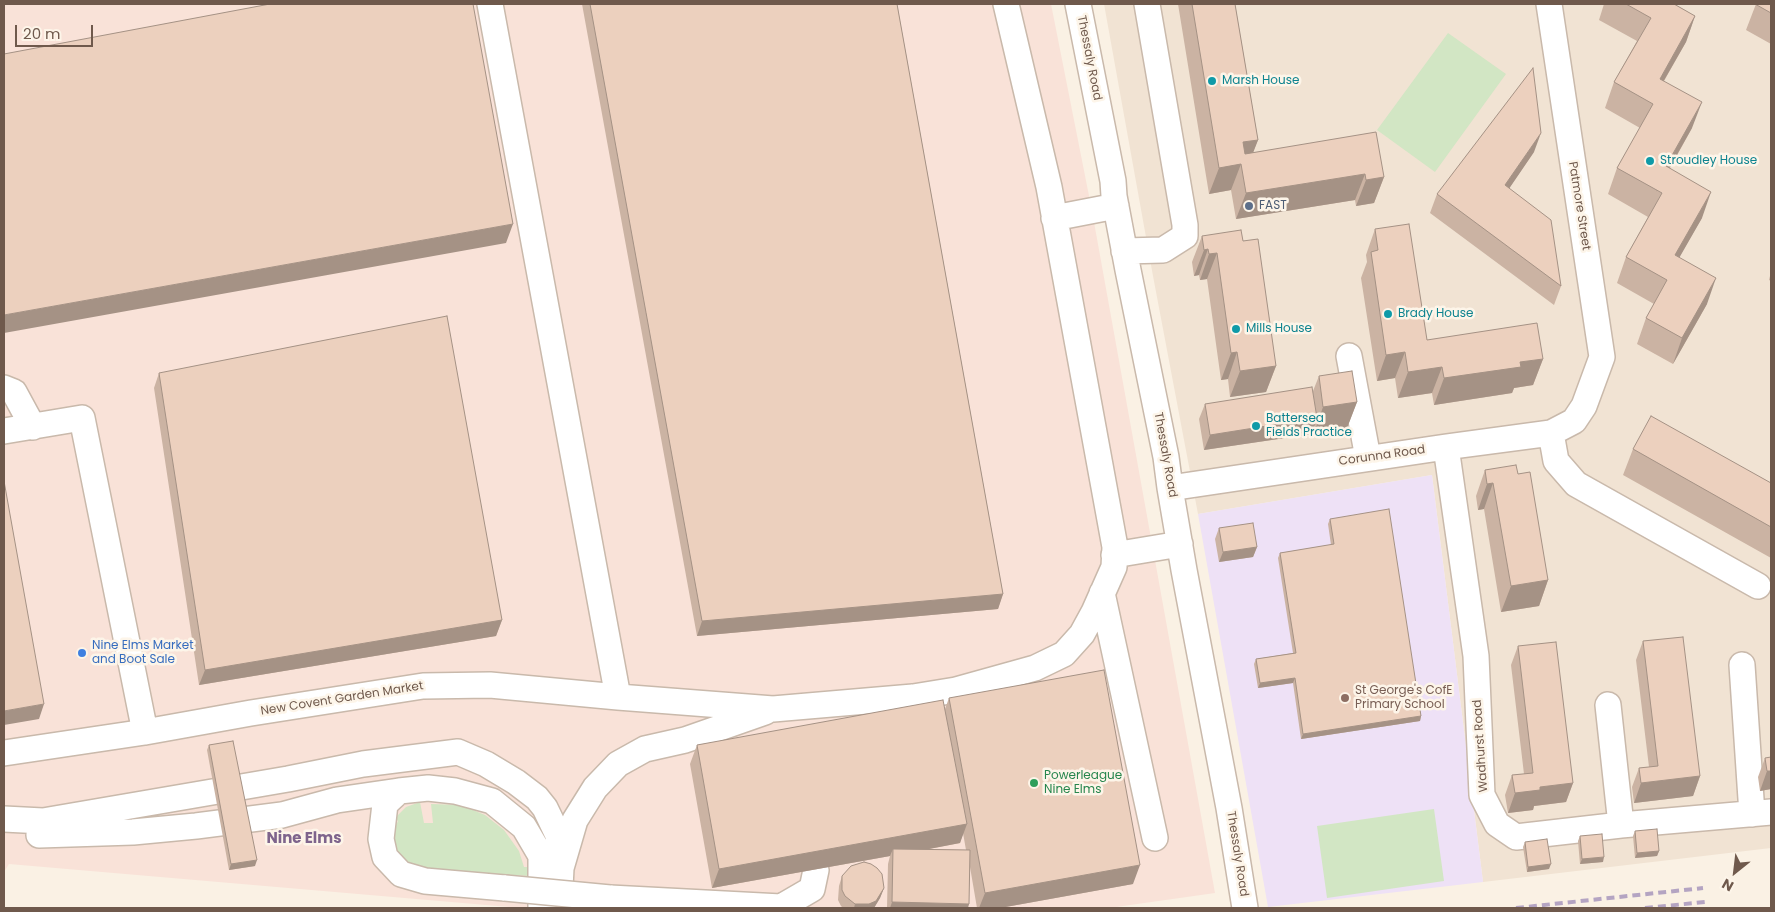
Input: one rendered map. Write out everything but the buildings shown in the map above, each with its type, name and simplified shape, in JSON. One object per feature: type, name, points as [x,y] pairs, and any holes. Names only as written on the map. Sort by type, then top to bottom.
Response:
[{"type":"street","points":[[490,4],[618,697]]},
{"type":"street","name":"New Covent Garden Market","points":[[4,753],[145,732],[423,686],[490,685],[773,709],[913,697],[956,690],[1034,668],[1064,654],[1082,634],[1114,568],[1115,547],[1049,187],[1006,4]]},
{"type":"street","name":"Thessaly Road","points":[[1078,4],[1113,181],[1124,251],[1166,457],[1246,908]]},
{"type":"street","points":[[1124,251],[1163,250],[1185,236],[1185,225],[1147,4]]},
{"type":"street","name":"Patmore Street","points":[[1549,4],[1602,357],[1584,406]]},
{"type":"street","points":[[1054,218],[1116,206]]},
{"type":"street","points":[[1349,356],[1368,458]]},
{"type":"street","points":[[4,388],[14,392],[32,427]]},
{"type":"street","name":"Corunna Road","points":[[1170,488],[1446,446],[1551,433],[1574,421],[1584,406]]},
{"type":"street","points":[[4,432],[82,418],[145,732]]},
{"type":"street","points":[[1551,433],[1556,461],[1576,484],[1758,586]]},
{"type":"street","name":"Wadhurst Road","points":[[1446,446],[1476,656],[1482,795],[1497,824],[1516,837],[1621,825],[1761,813]]},
{"type":"street","points":[[1114,555],[1180,544]]},
{"type":"street","points":[[1102,593],[1155,838]]},
{"type":"street","points":[[1742,666],[1761,813]]},
{"type":"street","points":[[1608,705],[1621,825]]},
{"type":"street","name":"New Covent Garden Market","points":[[559,908],[561,868],[576,820],[595,788],[618,764],[645,749],[685,740],[773,709]]},
{"type":"street","points":[[4,819],[43,821],[288,779],[363,764],[458,752],[486,764],[538,798],[558,835],[561,868]]},
{"type":"street","points":[[4,836],[133,832],[196,826],[282,815],[337,800],[399,791],[428,788],[455,791],[492,801],[524,827],[541,856],[540,908]]},
{"type":"street","points":[[399,791],[385,804],[381,839],[385,857],[401,874],[425,881],[610,898],[780,907],[812,888],[816,870]]},
{"type":"shaded area","points":[[4,4],[1051,4],[1092,211],[1215,893],[1109,908],[521,908],[9,864],[4,872]]},
{"type":"shaded area","points":[[1104,4],[1771,4],[1771,848],[1483,882],[1432,475],[1198,514]]},
{"type":"shaded area","name":"St George's CofE Primary School","points":[[1432,475],[1483,882],[1268,907],[1198,514]]},
{"type":"green space","points":[[1448,33],[1506,74],[1435,172],[1377,130]]},
{"type":"green space","points":[[420,802],[424,823],[433,823],[431,804],[461,805],[485,815],[504,830],[519,851],[524,867],[528,867],[529,876],[421,869],[408,866],[399,855],[394,843],[394,829],[398,821],[395,818],[406,807]]},
{"type":"green space","points":[[1434,809],[1444,881],[1327,898],[1317,826]]},
{"type":"railway","points":[[1516,908],[1703,888]]},
{"type":"railway","points":[[1645,908],[1705,902]]},
{"type":"place","name":"Marsh House","points":[[1212,81]]},
{"type":"place","name":"Stroudley House","points":[[1650,161]]},
{"type":"place","name":"FAST","points":[[1249,206]]},
{"type":"place","name":"Brady House","points":[[1388,314]]},
{"type":"place","name":"Mills House","points":[[1236,329]]},
{"type":"place","name":"Battersea Fields Practice","points":[[1256,426]]},
{"type":"place","name":"Nine Elms Market and Boot Sale","points":[[82,653]]},
{"type":"place","name":"St George's CofE Primary School","points":[[1345,698]]},
{"type":"place","name":"Powerleague Nine Elms","points":[[1034,783]]},
{"type":"district","name":"Nine Elms","points":[[304,839]]}]
